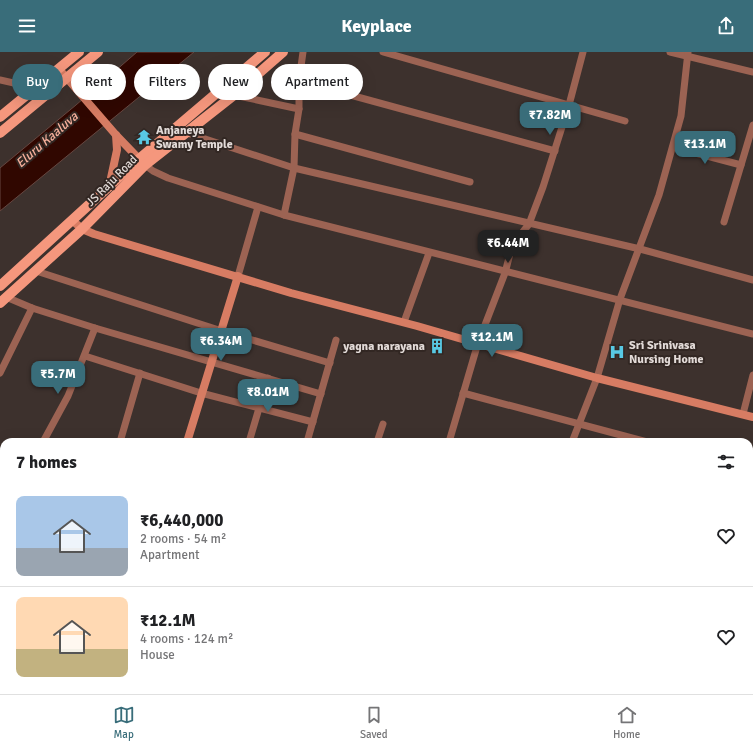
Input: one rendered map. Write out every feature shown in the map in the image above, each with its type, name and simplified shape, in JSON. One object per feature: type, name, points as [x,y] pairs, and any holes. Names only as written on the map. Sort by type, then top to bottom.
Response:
[{"type":"main road","points":[[63,66],[79,52]]},
{"type":"main road","points":[[63,82],[98,52]]},
{"type":"main road","name":"JS Raju Road","points":[[3,300],[82,229],[142,162],[265,52]]},
{"type":"main road","name":"JS Raju Road","points":[[263,70],[283,52]]},
{"type":"main road","points":[[0,117],[21,100]]},
{"type":"main road","points":[[0,133],[41,100]]},
{"type":"main road","name":"JS Raju Road","points":[[0,286],[109,187],[142,162],[187,133],[228,100]]},
{"type":"street","points":[[301,64],[303,52]]},
{"type":"street","points":[[383,52],[395,54],[569,106],[625,121]]},
{"type":"street","points":[[450,438],[478,343],[505,273],[512,246],[529,224],[555,151],[569,106],[582,52]]},
{"type":"street","points":[[670,52],[688,54],[753,72]]},
{"type":"street","points":[[573,438],[596,378],[620,300],[659,195],[681,116],[688,54]]},
{"type":"street","points":[[63,73],[116,135],[142,162],[152,171],[168,178],[284,215],[505,273],[620,300],[753,334]]},
{"type":"street","points":[[0,80],[12,83]]},
{"type":"street","points":[[363,98],[555,151]]},
{"type":"street","points":[[258,100],[300,109]]},
{"type":"street","points":[[284,215],[294,168],[295,134],[300,109],[300,100]]},
{"type":"street","points":[[724,222],[753,126]]},
{"type":"street","points":[[187,133],[294,168],[640,249],[753,280]]},
{"type":"street","points":[[295,134],[470,182]]},
{"type":"street","points":[[109,187],[117,150],[116,135]]},
{"type":"street","points":[[672,147],[741,165]]},
{"type":"street","points":[[187,438],[222,330],[258,207]]},
{"type":"street","points":[[72,220],[82,229],[94,234],[291,293],[404,322],[596,378],[753,417]]},
{"type":"street","points":[[404,322],[428,253]]},
{"type":"street","points":[[36,270],[330,363]]},
{"type":"street","points":[[3,300],[321,394]]},
{"type":"street","points":[[0,373],[32,308]]},
{"type":"street","points":[[45,438],[68,396],[95,328]]},
{"type":"street","points":[[308,438],[336,340]]},
{"type":"street","points":[[85,356],[201,393],[312,422]]},
{"type":"street","points":[[121,438],[140,373]]},
{"type":"street","points":[[743,414],[753,375]]},
{"type":"street","points":[[250,438],[268,378]]},
{"type":"street","points":[[463,393],[632,438]]},
{"type":"street","points":[[378,438],[383,424]]},
{"type":"water","name":"Eluru Kaaluva","points":[[137,52],[194,52],[179,64],[134,64],[134,100],[135,100],[0,211],[0,168],[82,100],[126,100],[126,64],[123,64]]},
{"type":"place","name":"Anjaneya Swamy Temple","points":[[144,137]]},
{"type":"place","name":"yagna narayana","points":[[437,346]]},
{"type":"place","name":"Sri Srinivasa Nursing Home","points":[[617,352]]}]
